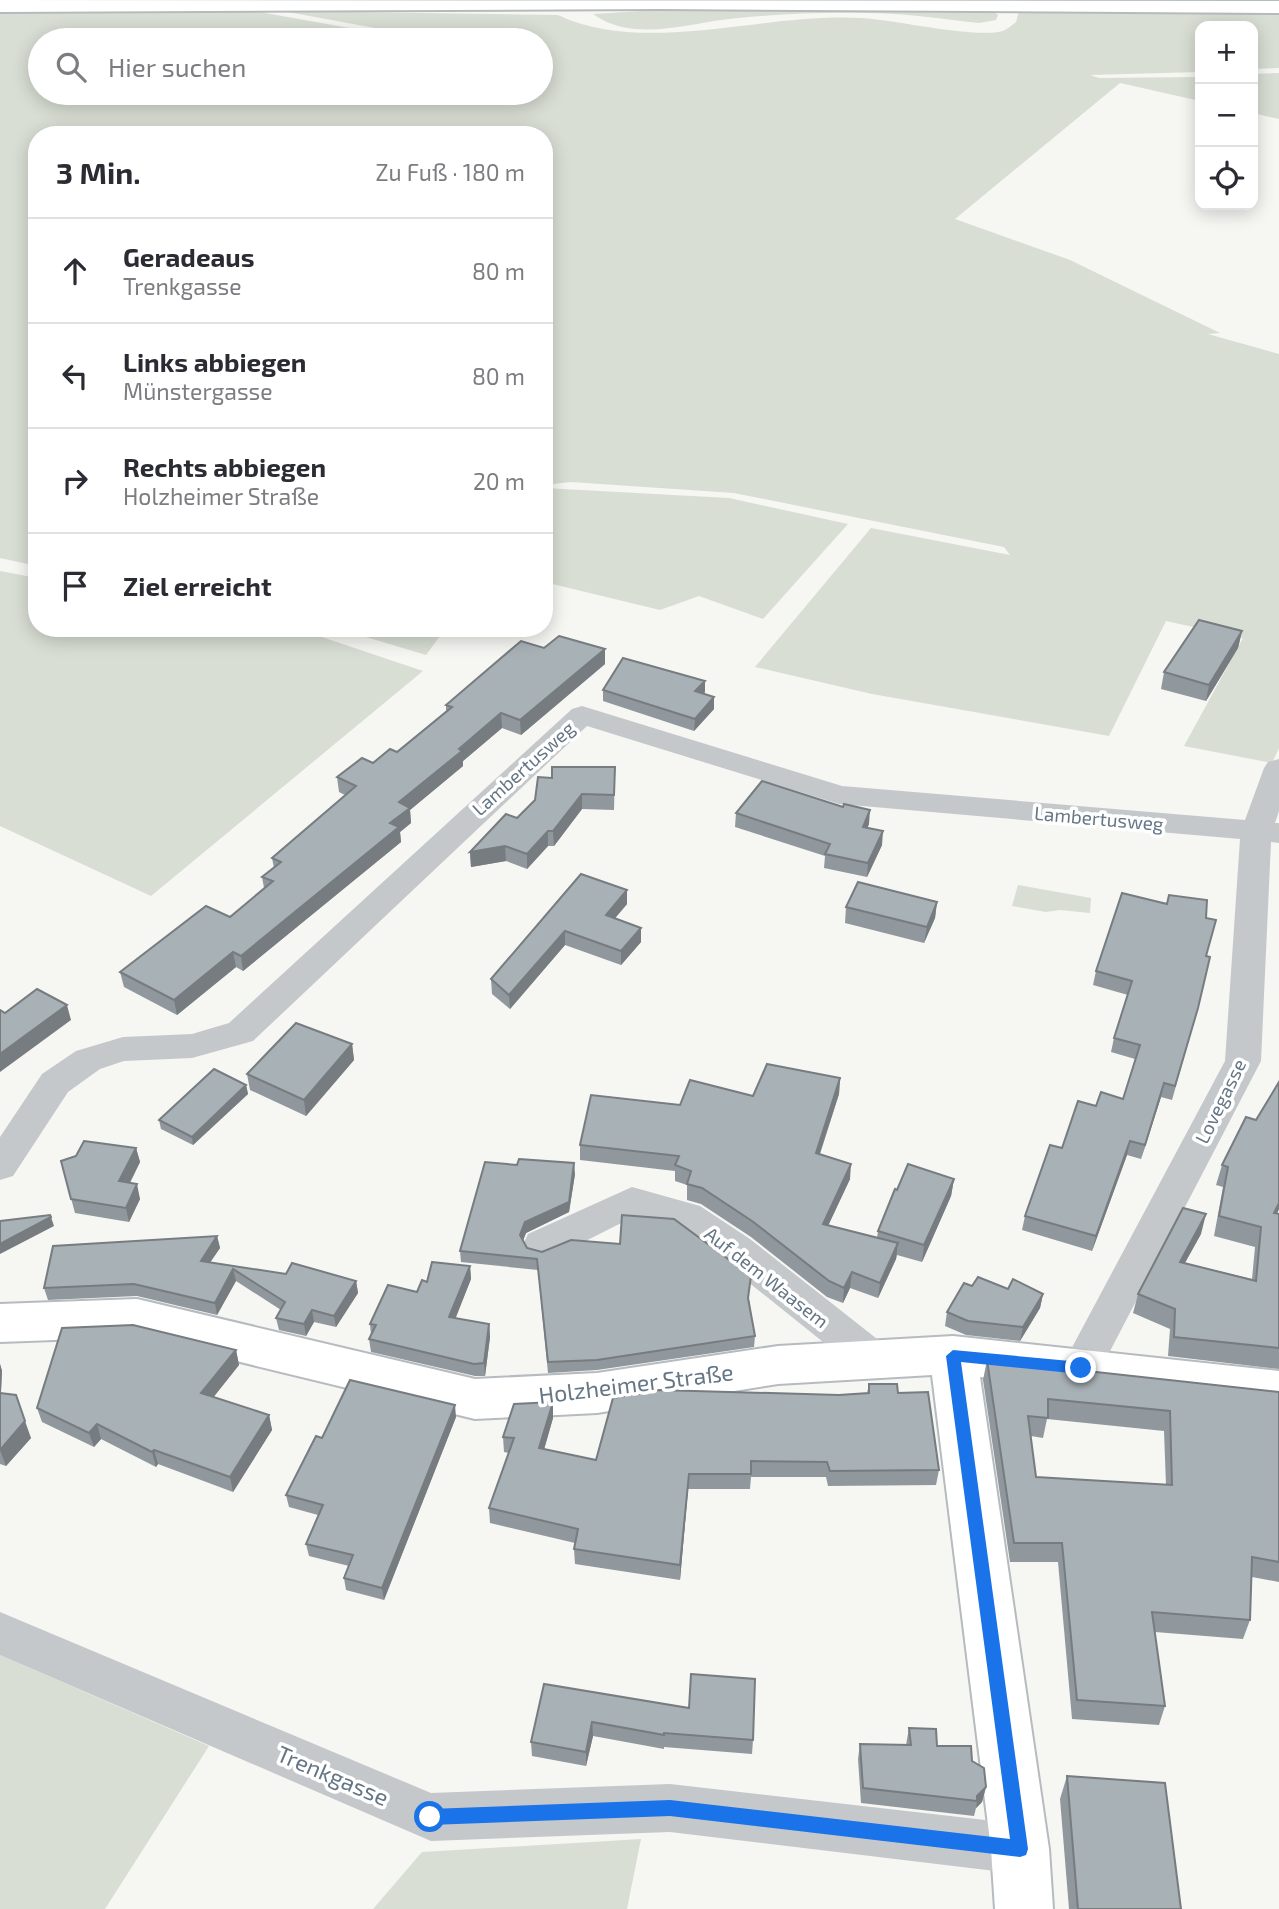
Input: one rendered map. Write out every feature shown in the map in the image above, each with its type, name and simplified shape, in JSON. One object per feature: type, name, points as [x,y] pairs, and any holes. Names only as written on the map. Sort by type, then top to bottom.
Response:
[{"type":"main road","points":[[0,6],[660,3],[1279,7]]},
{"type":"main road","name":"Holzheimer Straße","points":[[0,1322],[137,1318],[475,1399],[597,1393],[778,1365],[872,1358],[953,1356],[1279,1391]]},
{"type":"main road","points":[[953,1356],[1020,1849],[1024,1909]]},
{"type":"street","name":"Lambertusweg","points":[[0,1166],[55,1083],[88,1060],[123,1049],[192,1046],[241,1032],[582,715],[839,795],[1268,832]]},
{"type":"street","name":"Lovegasse","points":[[1081,1368],[1243,1061],[1268,832],[1279,768]]},
{"type":"street","name":"Auf dem Waasem","points":[[542,1245],[632,1200],[687,1216],[736,1250],[872,1358]]},
{"type":"street","name":"Trenkgasse","points":[[0,1633],[430,1817],[670,1808],[1020,1849]]},
{"type":"shaded area","points":[[659,10],[991,10],[998,15],[996,20],[979,23],[894,14],[802,14],[738,18],[645,30],[609,23],[593,14]]},
{"type":"shaded area","points":[[254,11],[350,28],[28,28],[28,105],[553,105],[553,28],[375,28],[282,11],[558,15],[594,27],[633,32],[674,32],[841,18],[880,20],[977,33],[1003,31],[1016,22],[1019,11],[1279,12],[1279,68],[1258,69],[1258,21],[1195,21],[1195,72],[1090,75],[1099,78],[1195,77],[1195,100],[1120,83],[955,219],[1070,260],[1220,333],[1208,334],[1279,354],[1279,748],[1272,763],[1184,746],[1243,638],[1166,621],[1109,736],[872,694],[755,667],[871,528],[1010,555],[1004,547],[734,493],[571,482],[553,484],[553,126],[28,126],[28,564],[0,558],[0,13]]},
{"type":"shaded area","points":[[1279,73],[1279,119],[1258,114],[1258,74]]},
{"type":"shaded area","points":[[553,488],[729,498],[848,524],[763,619],[699,596],[660,610],[553,584]]},
{"type":"shaded area","points":[[0,571],[28,576],[28,637],[322,637],[423,671],[151,896],[0,826]]},
{"type":"shaded area","points":[[366,637],[439,637],[426,655]]},
{"type":"shaded area","points":[[1018,885],[1091,898],[1090,913],[1060,910],[1046,912],[1012,906]]},
{"type":"shaded area","points":[[0,1655],[209,1746],[105,1909],[0,1909]]},
{"type":"shaded area","points":[[641,1839],[627,1909],[373,1909],[422,1852]]},
{"type":"building","points":[[1199,620],[1242,631],[1209,685],[1164,672]]},
{"type":"building","points":[[559,636],[605,649],[520,720],[501,713],[459,749],[462,751],[399,802],[410,808],[390,823],[399,827],[241,956],[233,952],[174,1000],[120,972],[206,906],[230,917],[273,881],[262,877],[281,862],[272,858],[356,786],[337,777],[362,758],[373,763],[390,749],[397,752],[452,707],[446,705],[521,641],[544,648]]},
{"type":"building","points":[[623,658],[705,681],[695,691],[714,697],[695,719],[603,690]]},
{"type":"building","points":[[552,767],[615,767],[614,795],[582,794],[553,831],[548,831],[527,854],[505,846],[470,852],[506,814],[517,818],[535,800],[538,777],[552,778]]},
{"type":"building","points":[[762,781],[843,807],[844,804],[870,810],[863,827],[883,831],[868,863],[825,854],[830,844],[736,813]]},
{"type":"building","points":[[581,874],[627,890],[606,915],[641,928],[621,951],[565,931],[509,995],[491,979]]},
{"type":"building","points":[[858,882],[937,902],[927,927],[846,907]]},
{"type":"building","points":[[1122,893],[1167,904],[1169,895],[1207,900],[1206,918],[1216,920],[1206,956],[1210,957],[1198,1008],[1175,1086],[1164,1083],[1145,1145],[1130,1141],[1096,1236],[1025,1216],[1050,1145],[1062,1148],[1078,1101],[1096,1106],[1101,1092],[1123,1099],[1140,1045],[1114,1038],[1132,981],[1096,971]]},
{"type":"building","points":[[37,989],[67,1005],[0,1054],[0,1010],[5,1013]]},
{"type":"building","points":[[296,1023],[352,1044],[304,1100],[247,1074]]},
{"type":"building","points":[[767,1064],[840,1078],[816,1153],[851,1164],[823,1224],[898,1243],[880,1283],[852,1272],[844,1288],[829,1281],[752,1221],[702,1188],[687,1184],[691,1171],[675,1165],[679,1156],[580,1145],[591,1095],[680,1105],[690,1080],[753,1096]]},
{"type":"building","points":[[214,1069],[246,1085],[192,1137],[159,1120]]},
{"type":"building","points":[[1279,1082],[1279,1203],[1274,1213],[1279,1214],[1279,1348],[1174,1337],[1175,1309],[1138,1294],[1183,1208],[1206,1214],[1180,1262],[1256,1281],[1261,1227],[1219,1216],[1228,1167],[1222,1165],[1246,1117],[1256,1120]]},
{"type":"building","points":[[84,1141],[136,1148],[119,1181],[137,1184],[126,1208],[71,1199],[61,1161],[76,1156]]},
{"type":"building","points":[[519,1159],[574,1163],[569,1202],[525,1222],[520,1235],[527,1248],[542,1252],[571,1240],[620,1244],[622,1215],[674,1219],[751,1276],[748,1298],[755,1336],[597,1360],[548,1362],[537,1259],[460,1251],[485,1162],[517,1165]]},
{"type":"building","points":[[908,1164],[954,1179],[924,1245],[878,1231]]},
{"type":"building","points":[[51,1217],[0,1244],[0,1221]]},
{"type":"building","points":[[217,1236],[201,1261],[286,1274],[292,1263],[356,1281],[334,1316],[312,1310],[304,1324],[276,1318],[285,1302],[233,1269],[215,1303],[134,1284],[44,1288],[53,1246]]},
{"type":"building","points":[[432,1262],[470,1266],[449,1317],[489,1324],[484,1363],[474,1364],[369,1339],[376,1325],[370,1324],[388,1285],[417,1292],[422,1280],[427,1282]]},
{"type":"building","points":[[978,1277],[1008,1289],[1013,1279],[1043,1294],[1023,1327],[968,1321],[947,1312],[964,1283],[972,1286]]},
{"type":"building","points":[[133,1325],[236,1350],[201,1393],[269,1415],[230,1477],[154,1450],[152,1452],[97,1424],[89,1433],[37,1408],[62,1328]]},
{"type":"building","points":[[987,1360],[1279,1392],[1279,1562],[1252,1557],[1250,1620],[1152,1612],[1165,1706],[1077,1700],[1062,1543],[1014,1543]],"holes":[[[1048,1399],[1170,1411],[1172,1485],[1036,1477],[1028,1416],[1048,1418]]]},
{"type":"building","points":[[350,1380],[455,1405],[382,1588],[344,1578],[353,1555],[306,1544],[323,1505],[286,1495],[316,1436],[322,1438]]},
{"type":"building","points":[[869,1384],[897,1384],[898,1393],[928,1392],[939,1470],[830,1471],[827,1462],[751,1461],[751,1474],[689,1474],[680,1565],[574,1549],[578,1529],[489,1508],[514,1438],[503,1437],[514,1404],[553,1402],[539,1448],[596,1460],[613,1398],[659,1390],[839,1395],[869,1393]]},
{"type":"building","points":[[0,1393],[16,1395],[25,1421],[0,1450]]},
{"type":"building","points":[[691,1674],[755,1679],[753,1740],[664,1735],[592,1722],[586,1752],[531,1742],[544,1684],[689,1708]]},
{"type":"building","points":[[909,1728],[936,1729],[937,1746],[971,1746],[972,1761],[984,1768],[986,1787],[977,1796],[977,1801],[863,1788],[860,1744],[911,1745]]},
{"type":"building","points":[[1067,1776],[1165,1783],[1181,1909],[1078,1909]]},
{"type":"route","points":[[430,1817],[670,1808],[1020,1849],[953,1356],[1081,1368]]}]
